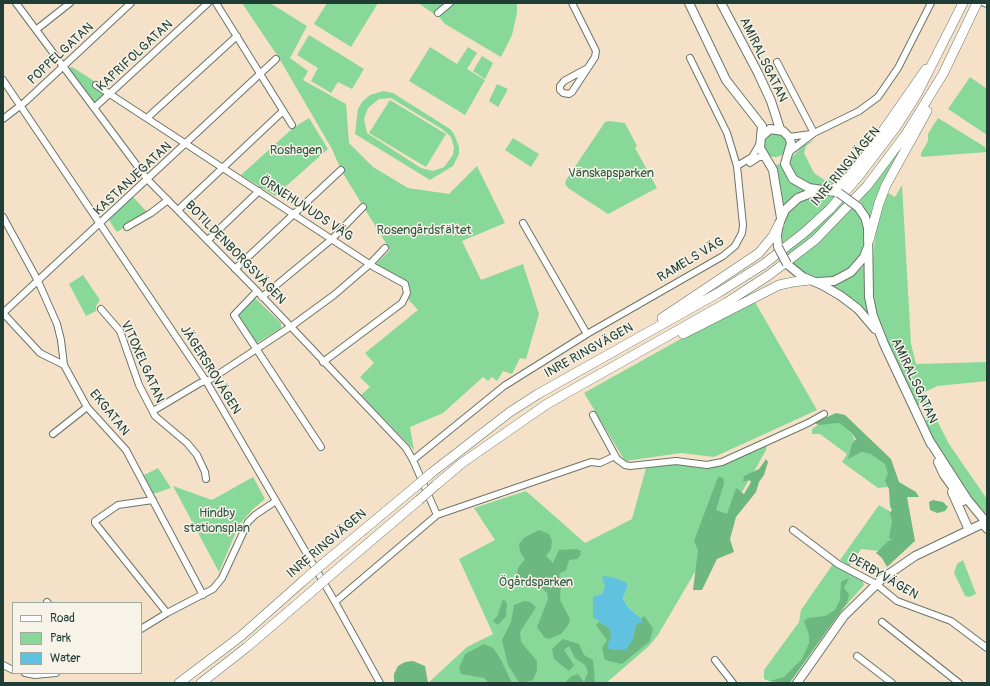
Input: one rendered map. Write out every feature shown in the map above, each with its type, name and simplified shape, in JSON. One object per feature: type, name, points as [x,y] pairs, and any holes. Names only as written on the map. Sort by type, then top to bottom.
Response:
[{"type":"highway","name":"INRE RINGVÄGEN","points":[[179,683],[257,622],[325,562],[430,474],[510,412],[568,376],[626,345],[764,264],[805,232],[830,209],[858,178],[939,53],[963,4]]},
{"type":"highway","name":"INRE RINGVÄGEN","points":[[203,683],[462,463],[519,423],[574,389],[646,349],[769,275],[815,240],[867,186],[922,114],[943,74],[975,6]]},
{"type":"highway","points":[[831,192],[847,179],[905,104]]},
{"type":"highway","points":[[869,242],[879,203],[886,185],[922,114]]},
{"type":"highway","points":[[626,345],[644,330],[759,253],[773,236],[780,221]]},
{"type":"highway","points":[[646,349],[672,340],[780,286],[793,282],[811,281]]},
{"type":"highway","points":[[173,683],[206,663]]},
{"type":"main road","name":"AMIRALSGATAN","points":[[689,3],[726,80],[759,122],[762,131],[760,142],[775,178],[780,221],[777,235],[778,246],[787,264],[794,272],[851,304],[878,332]]},
{"type":"main road","name":"AMIRALSGATAN","points":[[721,3],[771,101],[780,129]]},
{"type":"main road","points":[[760,142],[767,131],[780,129],[789,137]]},
{"type":"main road","name":"AMIRALSGATAN","points":[[789,137],[791,143],[785,168],[793,179],[809,188],[831,192],[858,207],[865,217],[868,228],[869,242],[869,297],[878,332],[944,475],[985,524]]},
{"type":"main road","points":[[767,158],[776,160],[788,154]]},
{"type":"main road","points":[[780,221],[788,207],[798,198],[814,191],[831,192]]},
{"type":"main road","points":[[811,281],[834,281],[851,272],[864,257],[869,242]]},
{"type":"main road","name":"AMIRALSGATAN","points":[[929,440],[985,524]]},
{"type":"main road","points":[[944,475],[969,530]]},
{"type":"main road","points":[[797,683],[844,616],[876,584],[915,556],[985,524]]},
{"type":"street","name":"BOTILDENBORGSVÄGEN","points":[[16,3],[37,29],[147,179],[208,240],[384,425],[413,460],[437,515]]},
{"type":"street","points":[[37,29],[70,3]]},
{"type":"street","name":"POPPELGATAN","points":[[3,119],[20,106],[131,3]]},
{"type":"street","name":"KAPRIFOLGATAN","points":[[94,108],[208,3]]},
{"type":"street","points":[[216,3],[292,125]]},
{"type":"street","points":[[438,13],[450,3]]},
{"type":"street","points":[[572,3],[596,51],[595,57],[572,92],[569,94],[563,93],[560,90],[560,86],[564,81],[586,69]]},
{"type":"street","points":[[788,154],[814,133],[866,107],[884,90],[931,3]]},
{"type":"street","points":[[147,118],[237,36]]},
{"type":"street","name":"RAMELS VÄG","points":[[413,460],[504,386],[587,334],[730,251],[739,239],[743,225],[737,166],[727,134],[690,58]]},
{"type":"street","name":"KASTANJEGATAN","points":[[3,313],[147,179],[187,144],[276,59]]},
{"type":"street","points":[[777,62],[814,133]]},
{"type":"street","name":"JÄGERSROVÄGEN","points":[[3,80],[206,381],[335,602],[380,683]]},
{"type":"street","name":"ÖRNEHUVUDS VÄG","points":[[96,85],[370,264],[405,284],[407,289],[405,299],[386,316],[323,362]]},
{"type":"street","points":[[178,210],[282,111]]},
{"type":"street","points":[[789,137],[814,133]]},
{"type":"street","points":[[737,166],[752,157],[760,142]]},
{"type":"street","points":[[737,166],[749,164],[759,157],[767,158]]},
{"type":"street","points":[[235,269],[341,170]]},
{"type":"street","points":[[208,240],[259,191]]},
{"type":"street","points":[[127,227],[151,213],[168,200]]},
{"type":"street","points":[[262,297],[332,239],[362,208]]},
{"type":"street","name":"EKGATAN","points":[[3,217],[38,281],[60,332],[64,365],[87,407],[126,450],[203,595]]},
{"type":"street","points":[[523,223],[587,334]]},
{"type":"street","points":[[153,411],[206,381],[258,349],[290,327],[334,295],[386,248]]},
{"type":"street","points":[[257,291],[234,314],[321,447]]},
{"type":"street","name":"VITOXELGATAN","points":[[101,309],[120,331],[139,384],[153,411],[161,422],[187,443],[197,455],[205,472],[206,479]]},
{"type":"street","points":[[3,313],[40,353],[64,365]]},
{"type":"street","points":[[53,434],[87,407]]},
{"type":"street","points":[[593,415],[615,456],[625,465],[630,466],[676,461],[707,465],[715,464],[769,441],[824,414]]},
{"type":"street","points":[[335,602],[437,515],[591,462],[600,463],[615,456]]},
{"type":"street","points":[[153,500],[118,505],[95,521],[95,524],[167,613]]},
{"type":"street","points":[[142,628],[167,613],[213,589],[222,578],[248,522],[255,515],[276,501]]},
{"type":"street","name":"DERBYVÄGEN","points":[[793,530],[838,564],[876,584],[891,597],[904,605],[951,621],[987,648]]},
{"type":"street","points":[[882,622],[959,683]]},
{"type":"street","points":[[857,656],[892,683]]},
{"type":"street","points":[[716,660],[733,683]]},
{"type":"street","points":[[3,665],[12,670]]},
{"type":"green space","name":"Rosengårdsfältet","points":[[242,3],[270,3],[307,26],[290,58],[308,71],[303,80],[346,104],[349,143],[373,167],[408,188],[449,194],[477,166],[505,223],[462,241],[481,280],[523,264],[539,314],[526,359],[520,358],[512,374],[503,371],[497,381],[492,377],[488,381],[483,377],[443,413],[410,427],[414,450],[361,395],[370,387],[360,377],[374,363],[365,353],[418,310],[408,299],[409,292],[407,284],[400,277],[375,265],[390,250],[341,170],[332,149],[279,58]]},
{"type":"green space","points":[[327,3],[378,3],[351,47],[314,24]]},
{"type":"green space","points":[[418,3],[517,3],[517,13],[512,35],[501,57],[445,24],[440,18]]},
{"type":"green space","points":[[309,35],[364,69],[352,89],[338,82],[331,93],[311,81],[318,68],[297,55]]},
{"type":"green space","points":[[430,47],[457,64],[468,47],[477,53],[467,69],[485,80],[465,115],[409,81]]},
{"type":"green space","points":[[482,56],[493,63],[485,79],[473,71]]},
{"type":"green space","points":[[70,67],[110,91],[95,103],[70,70]]},
{"type":"green space","points":[[970,77],[987,89],[987,135],[948,109]]},
{"type":"green space","points":[[497,84],[508,89],[498,107],[489,101]]},
{"type":"green space","points":[[384,91],[393,93],[450,129],[454,134],[459,147],[459,154],[453,166],[430,180],[355,134],[358,109],[362,102],[370,95]],"holes":[[[391,98],[442,129],[451,137],[454,147],[453,155],[444,167],[433,171],[421,168],[367,133],[364,119],[368,108],[379,99]]]},
{"type":"green space","points":[[390,100],[446,134],[426,167],[369,133]]},
{"type":"green space","points":[[931,103],[913,136],[871,222],[860,201],[897,153]]},
{"type":"green space","name":"Roshagen","points":[[309,118],[328,149],[275,196],[241,175],[293,128]]},
{"type":"green space","points":[[938,118],[985,147],[987,152],[921,157],[921,153],[928,141],[928,134]]},
{"type":"green space","name":"Vänskapsparken","points":[[605,122],[625,123],[637,146],[635,148],[657,188],[608,214],[568,188],[565,184],[566,180]]},
{"type":"green space","points":[[775,133],[783,137],[787,145],[783,153],[775,157],[767,153],[763,145],[767,137]]},
{"type":"green space","points":[[513,138],[539,154],[531,167],[505,150]]},
{"type":"green space","points":[[815,140],[806,146],[804,153],[814,173],[826,181],[842,173],[863,149],[866,150],[845,175],[835,183],[823,186],[813,185],[798,177],[788,161],[804,145]]},
{"type":"green space","points":[[782,164],[807,191],[783,207],[780,185],[773,165]]},
{"type":"green space","points":[[902,185],[911,344],[916,364],[987,362],[987,381],[937,386],[923,393],[949,444],[987,499],[987,513],[978,511],[939,454],[926,424],[926,411],[923,404],[917,405],[901,374],[879,321],[875,306],[872,274],[875,237],[880,214],[888,193],[895,197]]},
{"type":"green space","points":[[824,194],[840,197],[854,206],[863,220],[866,236],[863,252],[854,266],[840,275],[824,278],[808,275],[794,266],[785,252],[782,236],[785,220],[794,206],[808,197]]},
{"type":"green space","points":[[133,197],[148,213],[117,232],[108,219]]},
{"type":"green space","points":[[866,264],[873,322],[828,285],[852,277]]},
{"type":"green space","points":[[83,275],[100,300],[96,306],[96,311],[86,316],[69,284]]},
{"type":"green space","points":[[254,297],[281,323],[281,328],[257,343],[237,316]]},
{"type":"green space","points":[[755,302],[817,410],[714,457],[681,453],[625,461],[584,393],[695,331]]},
{"type":"green space","points":[[836,413],[845,415],[891,459],[899,482],[916,492],[919,497],[907,497],[915,541],[887,567],[882,558],[876,553],[888,541],[893,540],[889,538],[892,521],[890,513],[892,510],[890,506],[889,489],[885,481],[888,473],[885,464],[871,454],[861,452],[848,459],[852,444],[856,439],[851,432],[839,423],[819,425],[814,423]]},
{"type":"green space","points":[[839,423],[851,431],[859,452],[870,453],[885,462],[889,473],[886,481],[888,487],[878,488],[842,462],[847,454],[820,434],[812,434],[812,429],[819,424]]},
{"type":"green space","name":"Ögårdsparken","points":[[767,445],[766,450],[756,468],[658,635],[648,647],[606,683],[428,683],[467,647],[493,634],[459,559],[495,540],[474,508],[526,491],[585,543],[632,519],[646,468],[675,464],[701,468],[719,466]],"holes":[[[614,578],[622,581],[627,587],[623,597],[628,607],[636,614],[633,639],[595,596],[602,594],[605,586]]]},
{"type":"green space","points":[[766,459],[768,462],[756,492],[736,517],[730,539],[734,552],[717,559],[702,590],[693,590],[698,550],[694,541],[718,477],[723,478],[724,483],[716,510],[727,514],[736,488],[744,494],[751,482],[749,480],[743,482],[744,476],[759,469]]},
{"type":"green space","points":[[158,468],[171,488],[153,494],[144,475]]},
{"type":"green space","name":"Hindby stationsplan","points":[[253,477],[265,499],[252,510],[239,525],[219,572],[173,486],[212,500]]},
{"type":"green space","points":[[933,500],[943,502],[948,507],[945,511],[937,513],[930,510],[929,502]]},
{"type":"green space","points":[[879,505],[891,512],[896,540],[879,551],[861,549],[849,566],[840,560]]},
{"type":"green space","points":[[539,530],[549,534],[552,541],[551,549],[546,556],[553,563],[559,550],[576,549],[581,551],[580,556],[577,559],[569,560],[566,570],[559,574],[561,580],[560,600],[570,619],[569,624],[561,634],[549,639],[544,637],[537,627],[548,599],[547,593],[538,584],[521,579],[517,576],[518,568],[525,559],[520,552],[519,544],[524,538]]},
{"type":"green space","points":[[963,560],[976,594],[969,597],[965,596],[954,573],[957,564]]},
{"type":"green space","points":[[833,564],[862,580],[864,585],[841,611],[790,683],[774,683],[764,679],[764,670],[799,622],[801,610]]},
{"type":"green space","points":[[849,578],[844,588],[849,594],[847,603],[789,683],[770,681],[784,677],[802,659],[809,643],[809,635],[804,621],[808,618],[825,616],[835,610],[840,600],[841,582]]},
{"type":"green space","points":[[503,599],[507,603],[506,616],[498,625],[493,621],[498,615]]},
{"type":"green space","points":[[525,601],[530,602],[536,607],[520,632],[521,642],[537,661],[537,670],[533,680],[522,683],[519,682],[508,665],[502,640],[511,622],[514,605]]},
{"type":"green space","points":[[644,616],[653,628],[650,641],[622,664],[605,660],[602,648],[607,640],[596,625],[599,622],[610,629],[614,650],[626,649],[633,638],[635,627],[638,623],[642,623],[641,619]]},
{"type":"green space","points":[[563,639],[579,644],[584,655],[593,660],[595,683],[564,683],[572,676],[578,674],[584,682],[588,672],[585,665],[575,658],[569,646],[564,650],[574,665],[569,671],[554,659],[552,649]]},
{"type":"green space","points":[[484,644],[493,648],[500,658],[512,683],[489,683],[484,678],[461,674],[459,668],[465,654]]},
{"type":"green space","points":[[413,661],[425,666],[428,683],[394,683],[394,674],[398,666],[405,662]]},
{"type":"water","points":[[602,577],[615,578],[627,583],[623,598],[628,607],[641,619],[642,623],[638,623],[635,627],[633,638],[627,649],[609,649],[607,645],[611,638],[610,629],[593,617],[593,598],[602,594],[605,586]]}]
